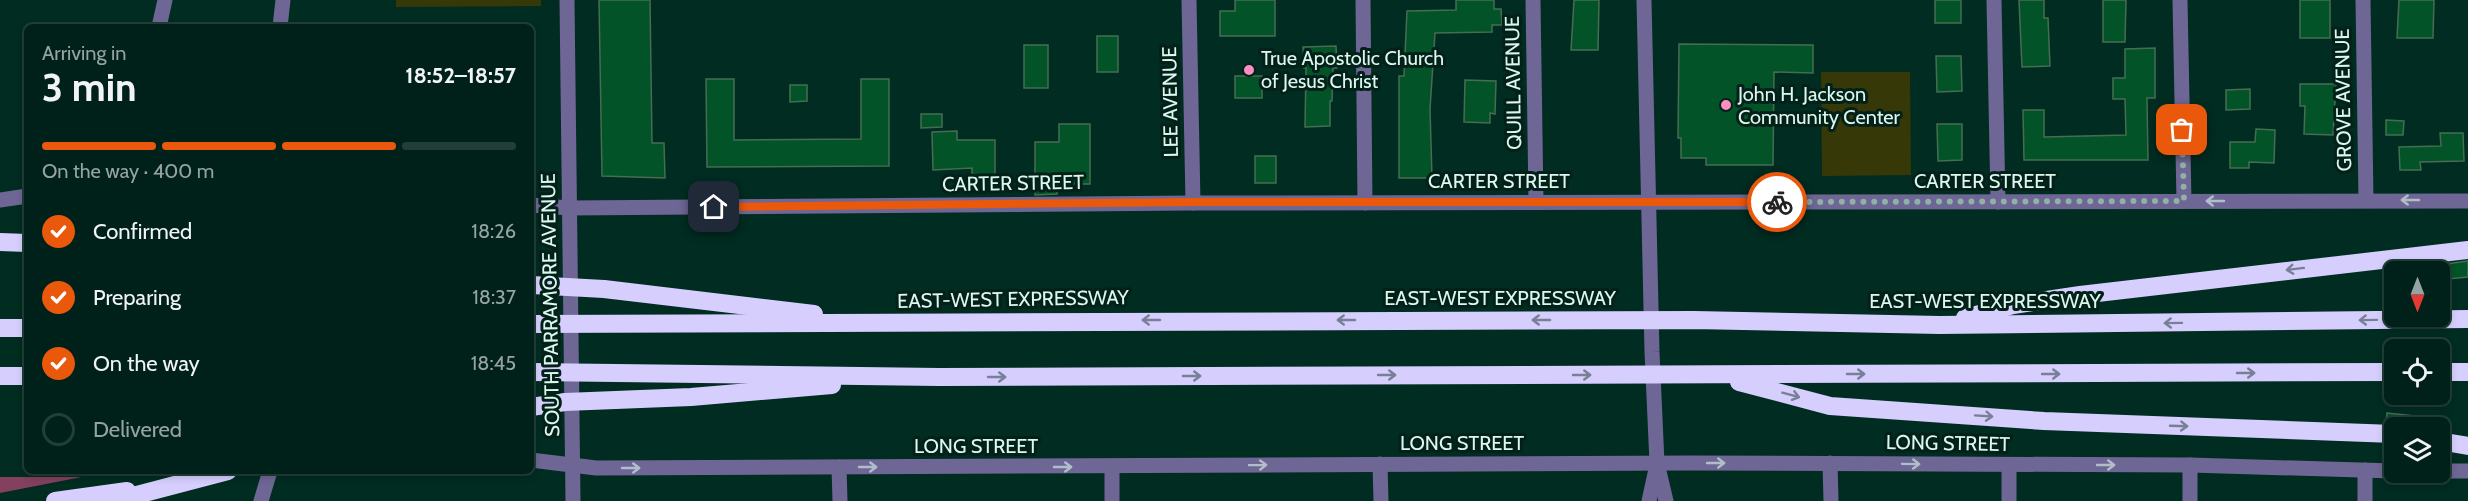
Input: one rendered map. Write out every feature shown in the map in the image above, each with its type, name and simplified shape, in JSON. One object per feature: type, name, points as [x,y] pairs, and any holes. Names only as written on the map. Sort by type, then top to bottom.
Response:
[{"type":"highway","points":[[0,242],[24,243]]},
{"type":"highway","points":[[1940,325],[2013,305],[2080,295],[2468,250]]},
{"type":"highway","points":[[534,285],[604,289],[878,323]]},
{"type":"highway","name":"EAST-WEST EXPRESSWAY","points":[[534,324],[1694,320],[1940,325],[2468,319]]},
{"type":"highway","points":[[0,328],[24,328]]},
{"type":"highway","points":[[534,372],[606,371],[939,377],[2384,372]]},
{"type":"highway","points":[[2450,372],[2468,372]]},
{"type":"highway","points":[[1714,375],[1830,406],[2044,421],[2384,434]]},
{"type":"highway","points":[[0,376],[24,376]]},
{"type":"highway","points":[[534,407],[565,402],[691,397],[939,377]]},
{"type":"highway","points":[[2450,443],[2468,446]]},
{"type":"highway","points":[[114,501],[166,485],[215,474]]},
{"type":"highway","points":[[55,501],[166,485]]},
{"type":"street","points":[[160,24],[165,0]]},
{"type":"street","points":[[280,24],[284,0]]},
{"type":"street","name":"SOUTH PARRAMORE AVENUE","points":[[567,0],[573,501]]},
{"type":"street","name":"LEE AVENUE","points":[[1189,0],[1193,202]]},
{"type":"street","points":[[1363,0],[1365,202]]},
{"type":"street","name":"QUILL AVENUE","points":[[1533,0],[1536,201]]},
{"type":"street","points":[[1644,0],[1647,202],[1657,463],[1666,501]]},
{"type":"street","points":[[1994,0],[1998,202]]},
{"type":"street","points":[[2180,0],[2184,201]]},
{"type":"street","name":"GROVE AVENUE","points":[[2363,0],[2366,200]]},
{"type":"street","points":[[0,200],[24,196]]},
{"type":"street","name":"CARTER STREET","points":[[534,205],[569,208],[1193,202],[2468,201]]},
{"type":"street","name":"LONG STREET","points":[[534,460],[596,468],[1830,463],[2190,465],[2384,471]]},
{"type":"street","points":[[1649,501],[1657,463]]},
{"type":"street","points":[[1830,463],[1831,501]]},
{"type":"street","points":[[1380,464],[1381,501]]},
{"type":"street","points":[[2009,465],[2009,501]]},
{"type":"street","points":[[2190,465],[2190,501]]},
{"type":"street","points":[[839,467],[840,501]]},
{"type":"street","points":[[1112,467],[1112,501]]},
{"type":"street","points":[[2365,470],[2365,501]]},
{"type":"street","points":[[2450,471],[2468,471]]},
{"type":"street","points":[[261,501],[269,474]]},
{"type":"shaded area","points":[[396,0],[541,0],[541,6],[396,7]]},
{"type":"shaded area","points":[[1821,72],[1910,72],[1911,175],[1822,176]]},
{"type":"shaded area","points":[[0,477],[172,477],[0,501]]},
{"type":"pier","points":[[97,474],[173,474],[184,488],[183,501],[0,501],[0,493]]},
{"type":"building","points":[[599,0],[650,0],[652,143],[664,143],[665,178],[602,176]]},
{"type":"building","points":[[1235,0],[1275,0],[1275,36],[1220,36],[1220,11],[1235,11]]},
{"type":"building","points":[[1456,0],[1494,0],[1494,9],[1501,9],[1502,25],[1492,25],[1492,32],[1435,33],[1430,109],[1432,178],[1399,178],[1399,76],[1404,76],[1407,11],[1456,10]]},
{"type":"building","points":[[1574,0],[1599,0],[1598,50],[1571,50]]},
{"type":"building","points":[[1935,0],[1961,0],[1961,23],[1935,23]]},
{"type":"building","points":[[2019,0],[2044,0],[2044,18],[2048,18],[2050,66],[2022,67]]},
{"type":"building","points":[[2103,0],[2126,0],[2125,42],[2103,42]]},
{"type":"building","points":[[2300,0],[2330,0],[2330,38],[2300,38]]},
{"type":"building","points":[[2399,0],[2434,0],[2433,38],[2397,38]]},
{"type":"building","points":[[1097,36],[1118,36],[1118,72],[1097,72]]},
{"type":"building","name":"John H. Jackson Community Center","points":[[1679,44],[1813,45],[1813,73],[1774,72],[1773,165],[1706,165],[1706,158],[1681,158],[1681,138],[1678,138]]},
{"type":"building","points":[[1024,45],[1048,45],[1048,88],[1024,88]]},
{"type":"building","points":[[1336,46],[1337,68],[1333,68],[1330,126],[1305,127],[1306,68],[1304,68],[1303,47]]},
{"type":"building","points":[[2155,48],[2155,98],[2147,98],[2148,160],[2024,160],[2023,110],[2044,110],[2044,137],[2126,135],[2125,99],[2113,99],[2113,78],[2125,78],[2125,49]]},
{"type":"building","points":[[1936,56],[1961,56],[1962,91],[1937,92]]},
{"type":"building","points":[[1235,76],[1262,76],[1262,98],[1235,98]]},
{"type":"building","points":[[706,79],[734,79],[734,140],[861,139],[861,79],[889,79],[889,166],[707,167]]},
{"type":"building","points":[[1465,80],[1496,81],[1495,114],[1490,113],[1490,123],[1464,122]]},
{"type":"building","points":[[2300,84],[2336,84],[2333,135],[2304,134],[2305,106],[2300,106]]},
{"type":"building","points":[[790,85],[807,85],[807,101],[790,102]]},
{"type":"building","points":[[2250,89],[2250,109],[2226,110],[2226,90]]},
{"type":"building","points":[[921,114],[942,114],[942,127],[921,128]]},
{"type":"building","points":[[2386,120],[2404,121],[2403,135],[2386,135]]},
{"type":"building","points":[[1059,124],[1090,124],[1090,184],[1057,184],[1057,194],[1035,195],[1035,142],[1059,142]]},
{"type":"building","points":[[1937,124],[1962,124],[1962,160],[1938,161]]},
{"type":"building","points":[[2256,129],[2275,130],[2274,163],[2249,162],[2249,168],[2230,168],[2230,142],[2255,142]]},
{"type":"building","points":[[957,131],[957,140],[995,140],[995,176],[972,176],[972,168],[933,170],[932,132]]},
{"type":"building","points":[[2440,133],[2463,133],[2464,161],[2420,162],[2421,170],[2400,170],[2399,147],[2441,146]]},
{"type":"building","points":[[1255,156],[1276,156],[1276,183],[1255,183]]},
{"type":"building","points":[[2468,261],[2468,277],[2450,279],[2450,263]]},
{"type":"building","points":[[2387,413],[2424,417],[2387,417]]},
{"type":"way so far","points":[[1777,202],[2184,201],[2182,130]]},
{"type":"place","name":"True Apostolic Church of Jesus Christ","points":[[1249,70]]},
{"type":"place","name":"John H. Jackson Community Center","points":[[1726,105]]},
{"type":"route","points":[[714,207],[1193,202],[1777,202]]}]
